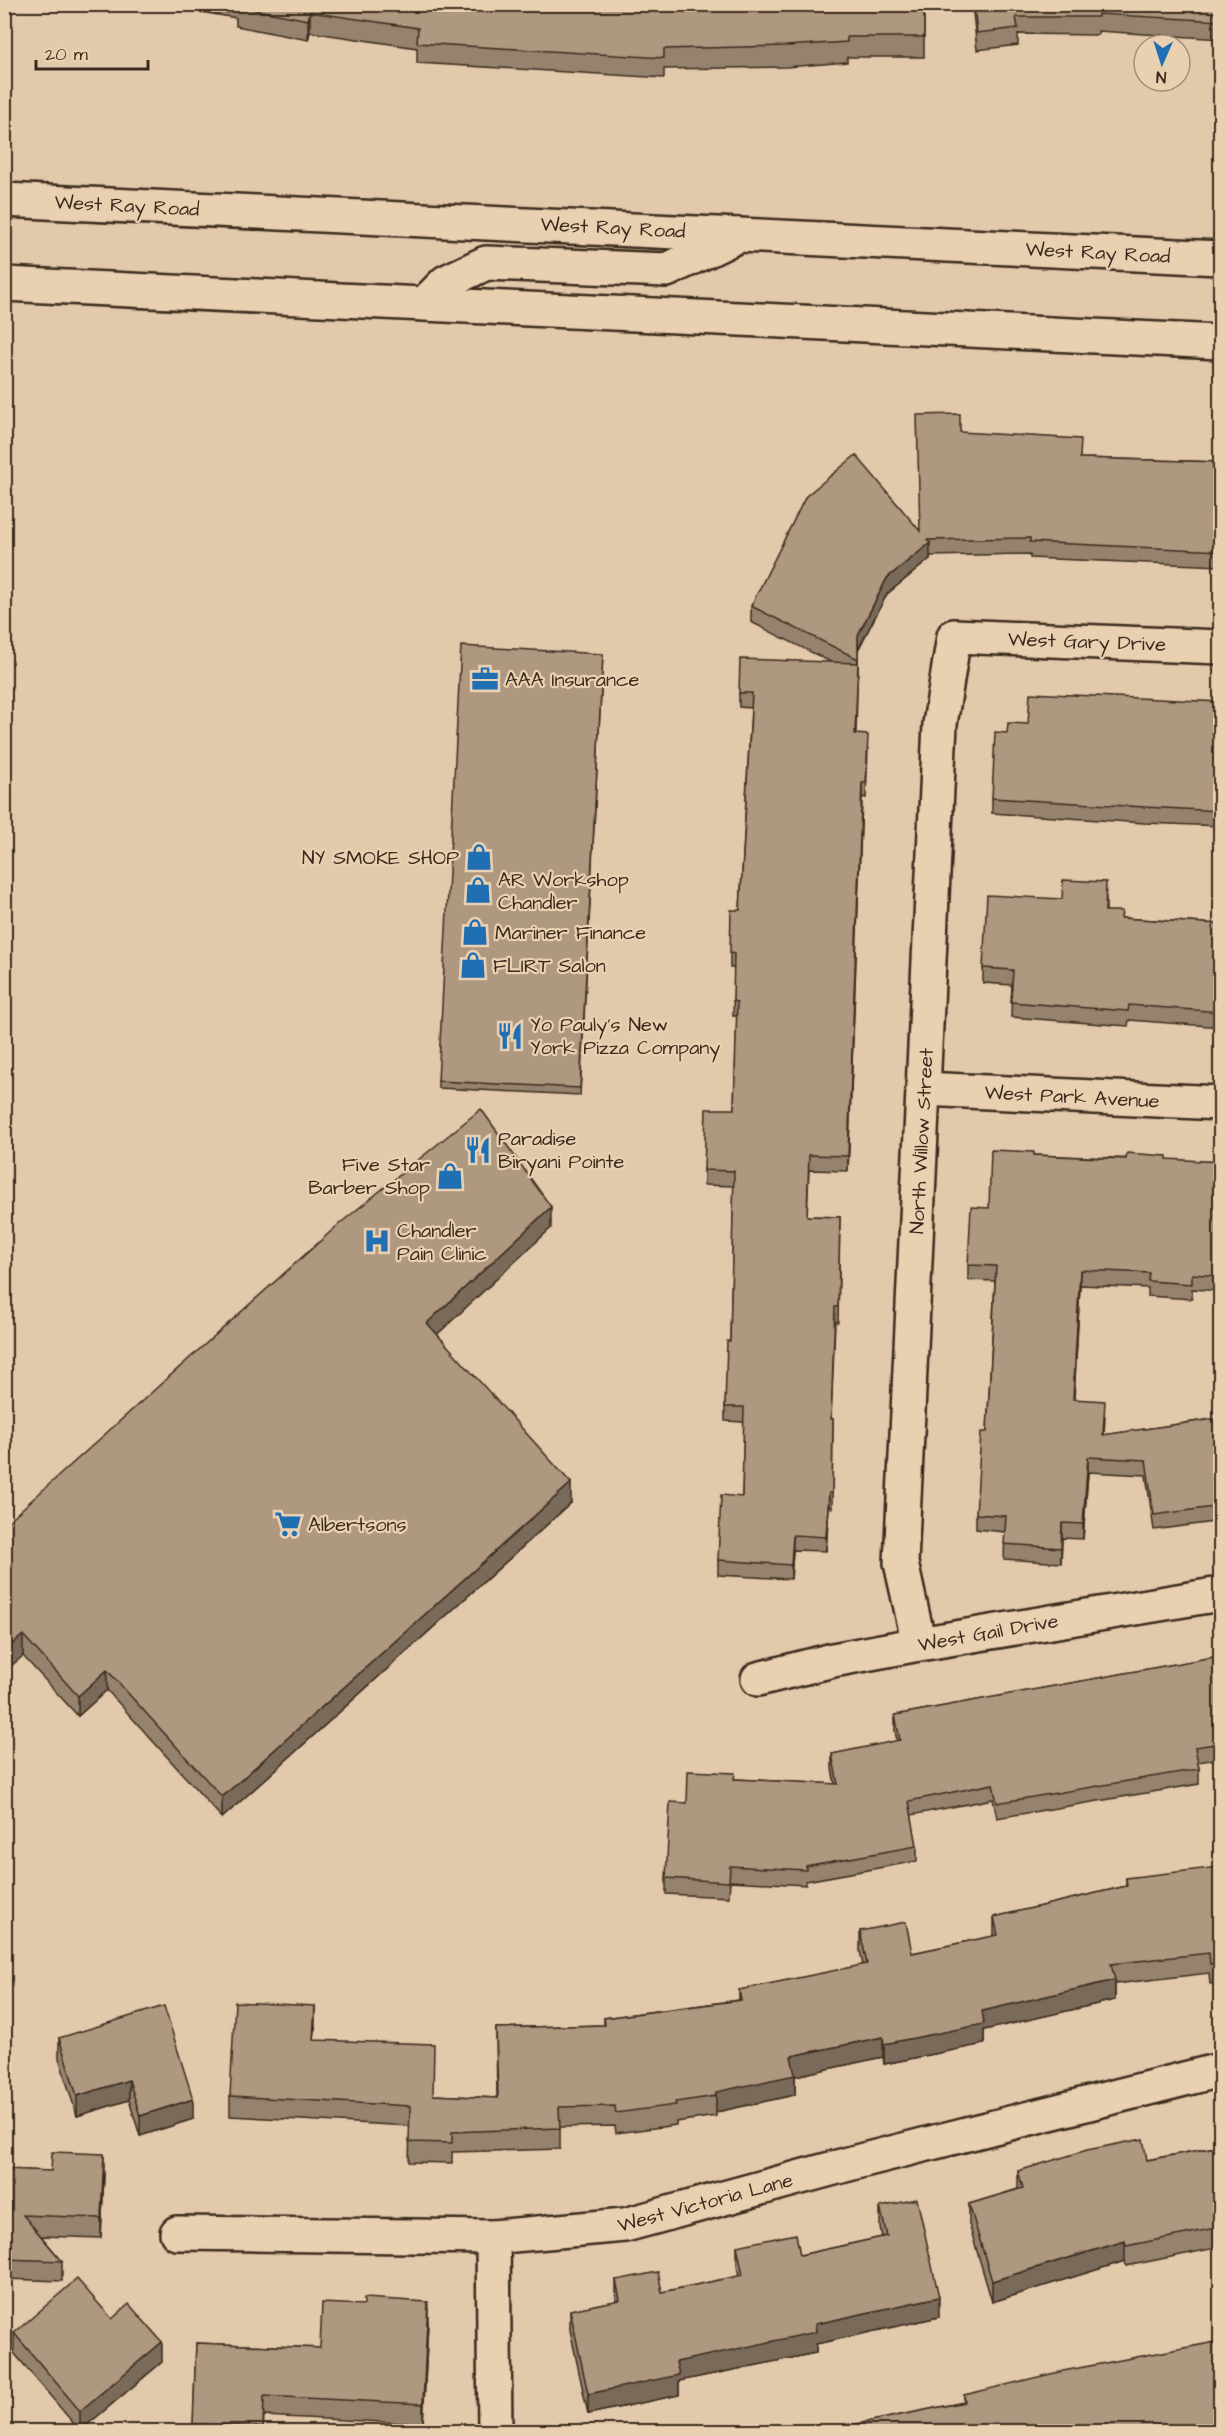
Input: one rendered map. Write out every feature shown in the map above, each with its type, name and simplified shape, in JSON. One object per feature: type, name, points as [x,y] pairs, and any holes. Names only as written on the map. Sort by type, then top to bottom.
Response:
[{"type":"street","name":"West Ray Road","points":[[4,200],[744,233],[1221,258]]},
{"type":"street","points":[[425,303],[446,282],[486,262],[667,270],[744,233]]},
{"type":"street","points":[[4,284],[1221,342]]},
{"type":"street","name":"West Gary Drive","points":[[954,636],[1221,646]]},
{"type":"street","name":"North Willow Street","points":[[919,1644],[901,1563],[940,724],[954,636]]},
{"type":"street","name":"West Park Avenue","points":[[923,1089],[1221,1103]]},
{"type":"street","name":"West Gail Drive","points":[[758,1679],[833,1660],[919,1644],[1221,1594]]},
{"type":"street","name":"West Victoria Lane","points":[[177,2233],[493,2237],[625,2225],[856,2162],[1221,2070]]},
{"type":"street","points":[[493,2237],[495,2432]]},
{"type":"building","points":[[236,4],[924,4],[924,37],[847,37],[847,42],[786,46],[664,49],[664,58],[417,43],[418,28],[310,12],[308,20],[236,6]]},
{"type":"building","points":[[974,4],[1221,4],[1221,21],[1098,14],[1098,17],[1016,17],[1018,28],[977,33]]},
{"type":"building","points":[[960,414],[960,432],[1081,439],[1080,458],[1221,462],[1221,551],[1030,542],[1030,538],[927,540],[930,543],[887,578],[858,635],[858,659],[751,606],[806,496],[856,455],[920,531],[917,415]]},
{"type":"building","points":[[461,646],[603,654],[580,1088],[438,1081]]},
{"type":"building","points":[[740,659],[858,663],[855,734],[868,735],[866,783],[862,783],[848,1156],[809,1155],[807,1216],[840,1217],[838,1307],[835,1307],[831,1419],[833,1419],[832,1493],[829,1493],[826,1537],[793,1535],[791,1565],[718,1560],[721,1495],[742,1497],[744,1407],[725,1407],[727,1341],[730,1341],[734,1171],[704,1170],[706,1109],[734,1109],[737,1002],[733,1001],[734,954],[730,953],[731,910],[740,910],[752,693],[739,693]]},
{"type":"building","points":[[1030,693],[1221,702],[1221,811],[992,798],[995,732],[1007,733],[1008,723],[1028,724]]},
{"type":"building","points":[[1063,880],[1106,882],[1105,911],[1122,911],[1121,918],[1220,924],[1221,919],[1221,1012],[1129,1005],[1128,1011],[1011,1002],[1013,970],[983,968],[987,895],[1062,899]]},
{"type":"building","name":"Albertsons","points":[[481,1109],[551,1207],[427,1323],[571,1483],[222,1797],[107,1670],[78,1696],[23,1635],[4,1651],[4,1525],[338,1225]]},
{"type":"building","points":[[991,1150],[1034,1152],[1034,1155],[1126,1159],[1127,1153],[1167,1156],[1167,1159],[1221,1162],[1221,1276],[1192,1274],[1192,1284],[1148,1281],[1149,1273],[1080,1270],[1073,1399],[1105,1401],[1103,1435],[1221,1418],[1221,1506],[1154,1515],[1146,1460],[1088,1457],[1083,1524],[1062,1523],[1061,1548],[1004,1544],[1006,1516],[976,1514],[981,1432],[987,1432],[996,1266],[968,1265],[971,1207],[989,1208]]},
{"type":"building","points":[[1217,1391],[1221,1391],[1221,1416]]},
{"type":"building","points":[[1221,1656],[1221,1743],[1195,1747],[1199,1769],[997,1803],[993,1784],[909,1801],[917,1846],[806,1866],[806,1870],[730,1866],[729,1882],[666,1878],[670,1802],[687,1803],[688,1771],[735,1773],[734,1779],[838,1784],[832,1754],[900,1740],[895,1715]]},
{"type":"building","points":[[1219,1867],[1221,1962],[1210,1964],[1209,1953],[1111,1964],[1115,1980],[982,2011],[984,2024],[884,2044],[883,2037],[791,2056],[795,2075],[716,2092],[716,2096],[675,2102],[676,2105],[616,2113],[615,2106],[559,2107],[560,2128],[452,2132],[452,2143],[409,2142],[410,2106],[230,2096],[235,2002],[315,2006],[313,2040],[434,2044],[433,2095],[498,2098],[496,2028],[605,2025],[604,2018],[741,2000],[739,1990],[867,1964],[860,1931],[906,1922],[912,1953],[998,1935],[994,1917],[1127,1886],[1126,1878]]},
{"type":"building","points":[[164,2006],[193,2099],[140,2116],[129,2080],[77,2096],[59,2038]]},
{"type":"building","points":[[1143,2139],[1147,2160],[1221,2146],[1221,2227],[1126,2246],[1125,2241],[992,2281],[969,2204],[1023,2188],[1018,2171],[1087,2150]]},
{"type":"building","points":[[52,2152],[104,2154],[101,2218],[23,2215],[62,2261],[4,2259],[4,2169],[51,2171]]},
{"type":"building","points":[[917,2199],[939,2297],[815,2324],[816,2332],[676,2362],[679,2375],[588,2394],[570,2310],[620,2300],[616,2280],[658,2272],[662,2292],[743,2275],[737,2246],[796,2234],[800,2255],[887,2236],[880,2207]]},
{"type":"building","points":[[77,2279],[112,2319],[129,2304],[162,2342],[80,2411],[14,2333]]},
{"type":"building","points":[[364,2298],[428,2302],[423,2404],[264,2396],[263,2427],[193,2424],[196,2343],[320,2348],[322,2303],[364,2305]]},
{"type":"building","points":[[1221,2341],[1221,2428],[1203,2432],[818,2432],[965,2402],[964,2395],[1063,2371]]},
{"type":"place","name":"AAA Insurance","points":[[485,679]]},
{"type":"place","name":"NY SMOKE SHOP","points":[[479,857]]},
{"type":"place","name":"AR Workshop Chandler","points":[[478,890]]},
{"type":"place","name":"Mariner Finance","points":[[475,932]]},
{"type":"place","name":"FLIRT Salon","points":[[473,965]]},
{"type":"place","name":"Yo Pauly's New York Pizza Company","points":[[510,1036]]},
{"type":"place","name":"Paradise Biryani Pointe","points":[[478,1150]]},
{"type":"place","name":"Five Star Barber Shop","points":[[450,1176]]},
{"type":"place","name":"Chandler Pain Clinic","points":[[377,1241]]},
{"type":"place","name":"Albertsons","points":[[288,1524]]}]
